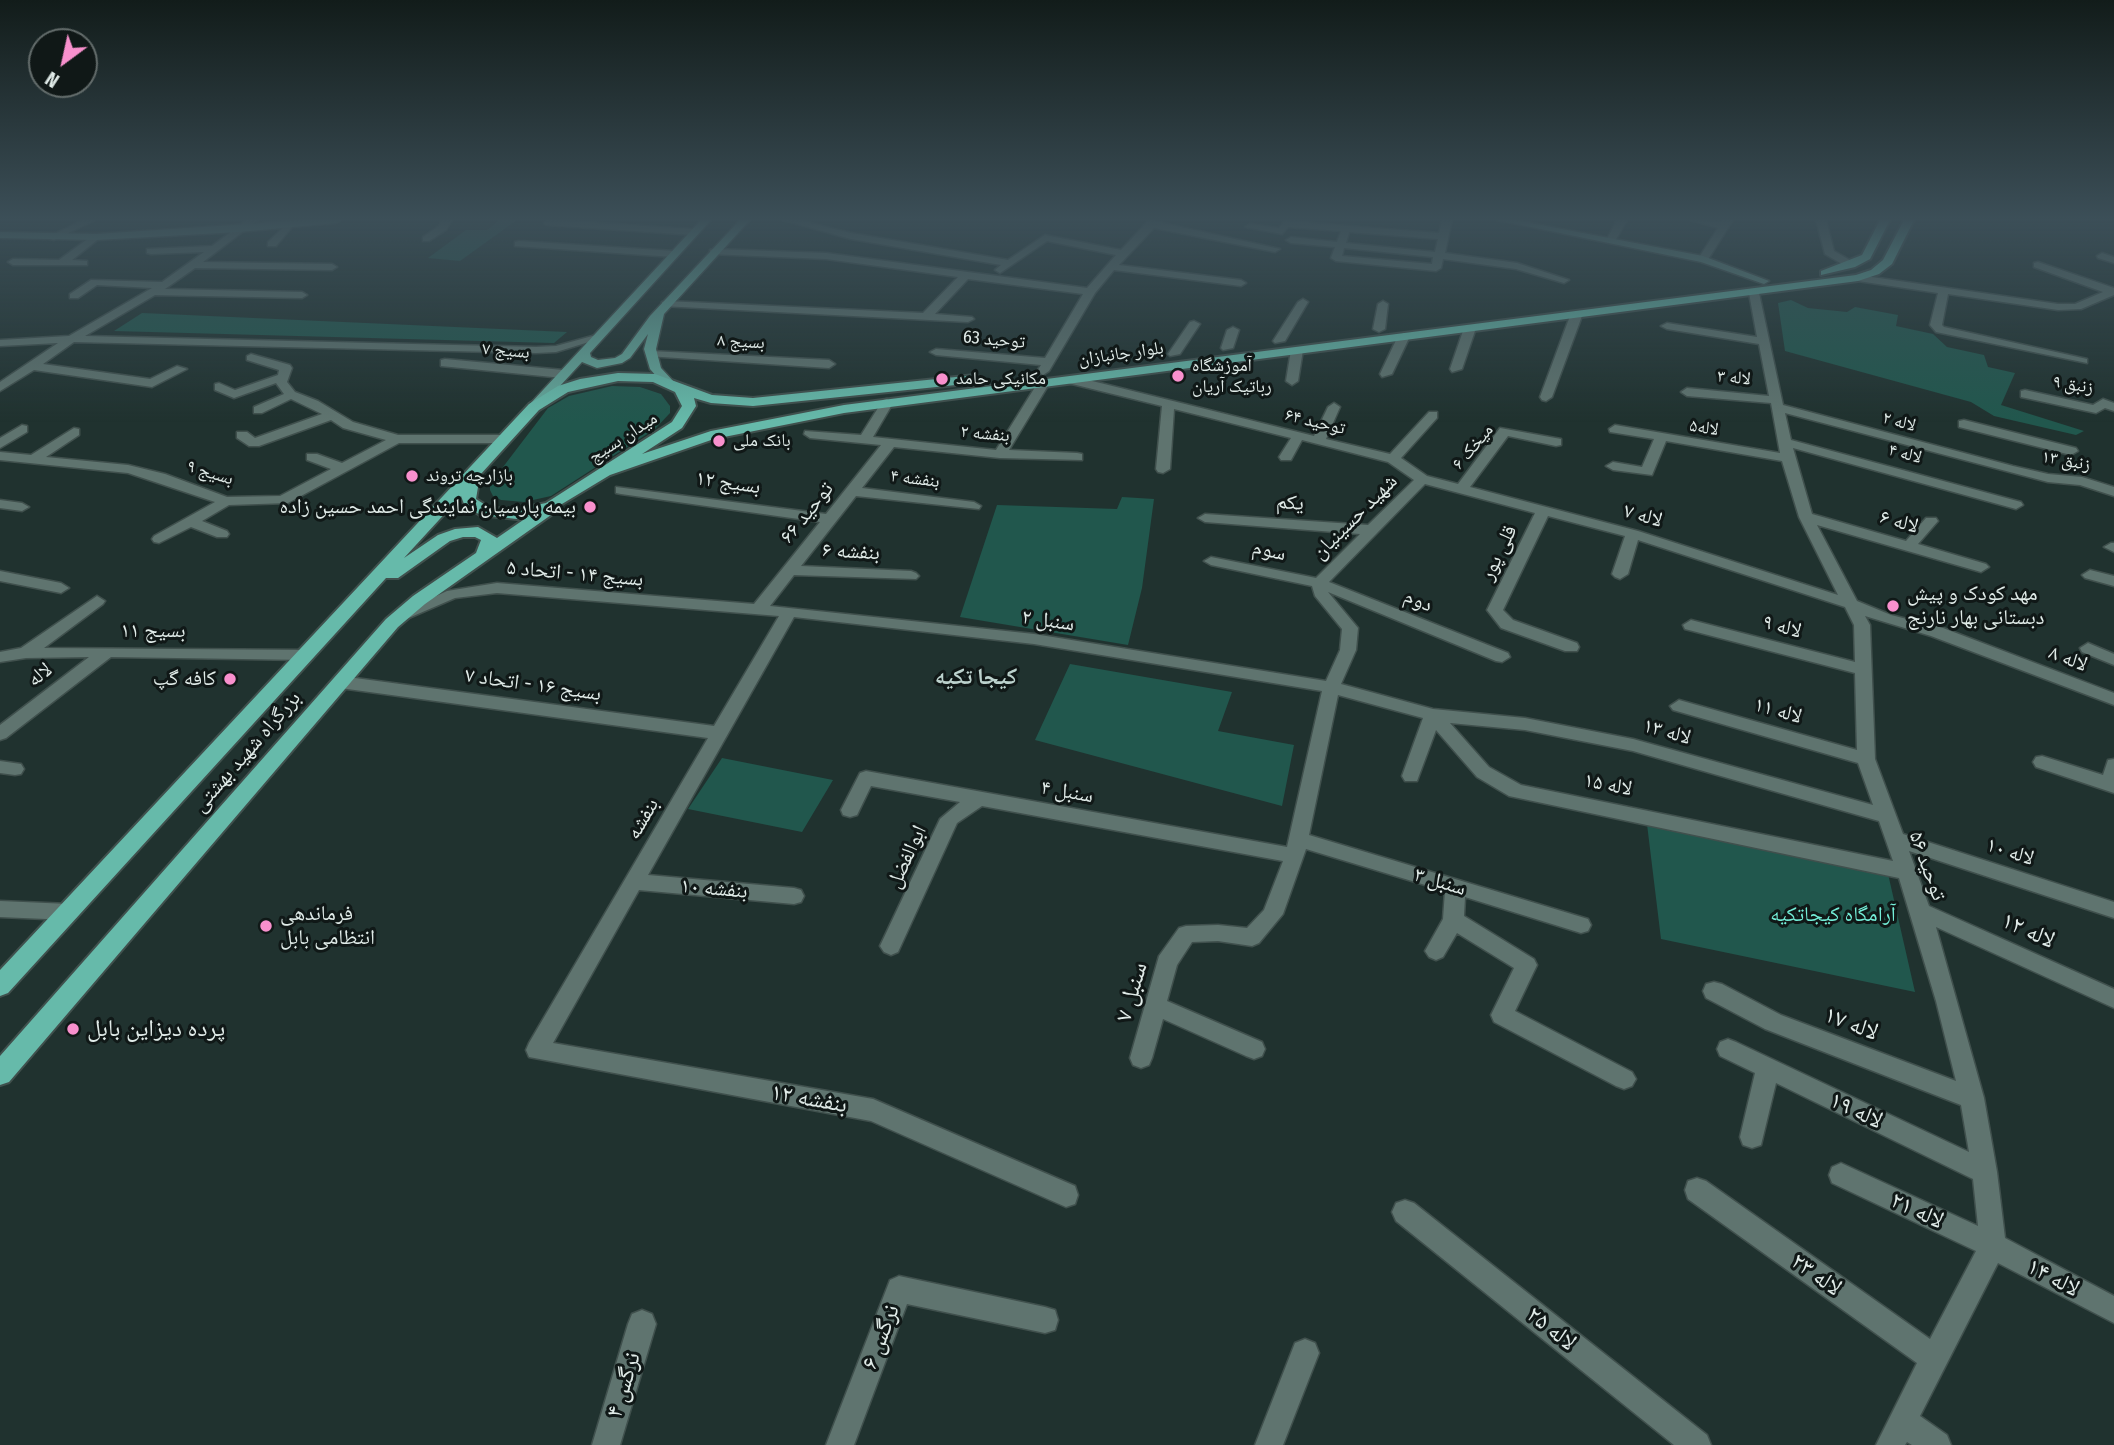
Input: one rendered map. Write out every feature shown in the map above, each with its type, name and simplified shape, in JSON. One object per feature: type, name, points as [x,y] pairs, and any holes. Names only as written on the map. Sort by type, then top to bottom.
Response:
[{"type":"highway","name":"بلوار جانبازان","points":[[675,386],[711,399],[753,402],[1045,372],[1379,328],[1755,287]]},
{"type":"highway","name":"بلوار جانبازان","points":[[607,471],[712,435],[1045,372],[1072,380],[1576,316],[1756,287]]},
{"type":"highway","name":"میدان بسیج","points":[[637,376],[675,386],[687,397],[689,406],[677,425],[564,499],[526,513],[486,512],[469,501],[468,493],[473,473],[534,407],[563,389],[598,379],[637,376]]},
{"type":"highway","points":[[753,402],[737,408],[734,411],[735,416],[746,420],[771,422]]},
{"type":"highway","name":"بزرگراه شهید بهشتی","points":[[0,986],[473,473]]},
{"type":"highway","name":"بزرگراه شهید بهشتی","points":[[0,1074],[396,619],[564,499]]},
{"type":"highway","points":[[354,603],[452,534],[470,531],[485,534],[490,542],[481,557]]},
{"type":"main road","points":[[534,407],[643,287]]},
{"type":"main road","points":[[584,352],[586,359],[597,364],[618,362],[626,356],[681,287]]},
{"type":"main road","points":[[664,306],[656,322],[651,354],[656,369],[675,386]]},
{"type":"street","points":[[74,296],[86,287]]},
{"type":"street","points":[[0,387],[72,339],[161,287]]},
{"type":"street","points":[[926,317],[954,287]]},
{"type":"street","points":[[1057,287],[1090,292]]},
{"type":"street","points":[[1000,454],[1094,287]]},
{"type":"street","name":"توحید ۵۶","points":[[1759,287],[1766,342],[1787,450],[1806,517],[1862,625],[1866,759],[1884,816],[1907,872],[1947,1001],[1972,1098],[1985,1172],[1993,1246]]},
{"type":"street","points":[[1932,287],[2067,308],[2077,307],[2114,291]]},
{"type":"street","points":[[1944,289],[1936,325],[1940,330],[2083,361]]},
{"type":"street","points":[[154,292],[302,295]]},
{"type":"street","points":[[1279,341],[1303,302]]},
{"type":"street","points":[[1379,328],[1383,304]]},
{"type":"street","points":[[664,306],[968,319]]},
{"type":"street","points":[[1546,397],[1576,316]]},
{"type":"street","points":[[1174,354],[1194,324]]},
{"type":"street","points":[[1667,326],[1766,342]]},
{"type":"street","points":[[1456,369],[1470,328]]},
{"type":"street","points":[[1227,348],[1233,330]]},
{"type":"street","points":[[1386,374],[1404,336]]},
{"type":"street","points":[[0,343],[72,339],[536,350],[556,349],[596,338]]},
{"type":"street","points":[[536,350],[548,355],[564,373]]},
{"type":"street","points":[[1292,381],[1297,350]]},
{"type":"street","name":"توحید 63","points":[[936,352],[1045,372]]},
{"type":"street","name":"بسیج ۸","points":[[651,354],[829,364]]},
{"type":"street","points":[[251,358],[286,368],[281,382],[291,395],[258,410]]},
{"type":"street","name":"بسیج ۷","points":[[445,363],[564,373]]},
{"type":"street","points":[[33,366],[152,383],[181,369]]},
{"type":"street","points":[[219,387],[234,394],[283,377]]},
{"type":"street","name":"توحید ۶۴","points":[[1072,380],[1393,459],[1422,479]]},
{"type":"street","name":"لاله ۳","points":[[1687,392],[1778,404]]},
{"type":"street","name":"زنبق ۹","points":[[2025,394],[2096,409],[2103,403],[2114,407]]},
{"type":"street","name":"بسیج ۹","points":[[291,395],[314,404],[329,416],[348,425],[397,439],[504,439]]},
{"type":"street","points":[[865,440],[887,403]]},
{"type":"street","points":[[1163,469],[1168,404]]},
{"type":"street","name":"لاله ۲","points":[[1778,404],[2015,454]]},
{"type":"street","points":[[1318,441],[1334,407]]},
{"type":"street","points":[[1393,459],[1433,415]]},
{"type":"street","points":[[242,435],[254,443],[329,416]]},
{"type":"street","points":[[1964,424],[2015,454],[2071,451]]},
{"type":"street","points":[[0,444],[22,429]]},
{"type":"street","name":"لاله۵","points":[[1615,429],[1661,438],[1787,450]]},
{"type":"street","name":"میخک ۶","points":[[1461,489],[1505,431],[1556,442]]},
{"type":"street","points":[[34,459],[75,432]]},
{"type":"street","name":"بنفشه ۲","points":[[810,434],[1000,454],[1077,457]]},
{"type":"street","points":[[1286,457],[1298,436]]},
{"type":"street","points":[[1613,466],[1647,472],[1661,438]]},
{"type":"street","name":"بسیج ۹","points":[[0,456],[128,469],[160,477],[226,502],[283,500],[397,439]]},
{"type":"street","name":"توحید ۶۶","points":[[758,610],[890,443]]},
{"type":"street","name":"لاله ۴","points":[[1787,450],[2016,505]]},
{"type":"street","name":"زنبق ۱۳","points":[[2015,454],[2048,478],[2082,481],[2114,492]]},
{"type":"street","points":[[0,470],[17,457]]},
{"type":"street","points":[[312,457],[342,468]]},
{"type":"street","name":"لاله ۷","points":[[1422,479],[1633,534],[1849,603]]},
{"type":"street","name":"شهید حسینیان","points":[[1318,583],[1422,479]]},
{"type":"street","name":"بسیج ۱۲","points":[[621,490],[830,519]]},
{"type":"street","name":"بنفشه ۴","points":[[852,491],[974,506]]},
{"type":"street","points":[[159,539],[226,502]]},
{"type":"street","points":[[0,504],[22,507]]},
{"type":"street","name":"قلی پور","points":[[1543,511],[1495,610],[1507,624],[1572,647]]},
{"type":"street","name":"لاله ۶","points":[[1806,517],[1981,568]]},
{"type":"street","name":"یکم","points":[[1205,518],[1371,530]]},
{"type":"street","points":[[1908,547],[1931,521]]},
{"type":"street","points":[[190,522],[222,534]]},
{"type":"street","points":[[1619,574],[1633,534]]},
{"type":"street","name":"سوم","points":[[1212,561],[1318,583]]},
{"type":"street","name":"بنفشه ۶","points":[[789,570],[911,576]]},
{"type":"street","points":[[2090,575],[2114,581]]},
{"type":"street","points":[[0,576],[61,588]]},
{"type":"street","points":[[1297,847],[1331,687],[1348,650],[1350,628],[1320,593],[1318,583]]},
{"type":"street","name":"دوم","points":[[1318,583],[1502,657]]},
{"type":"street","name":"بسیج ۱۴ - اتحاد ۵","points":[[396,619],[452,594],[497,588],[758,610]]},
{"type":"street","points":[[26,653],[97,601]]},
{"type":"street","name":"لاله ۸","points":[[1849,603],[1886,619],[1937,632],[2114,699]]},
{"type":"street","name":"سنبل ۲","points":[[758,610],[1034,639],[1331,687]]},
{"type":"street","name":"بنفشه","points":[[537,1050],[789,612]]},
{"type":"street","name":"لاله ۹","points":[[1691,625],[1863,670]]},
{"type":"street","points":[[2088,648],[2114,660]]},
{"type":"street","name":"بسیج ۱۱","points":[[0,657],[26,653],[107,652],[307,655]]},
{"type":"street","name":"لاله","points":[[0,734],[107,652]]},
{"type":"street","name":"بسیج ۱۶ - اتحاد ۷","points":[[340,682],[719,733]]},
{"type":"street","points":[[1331,687],[1433,715],[1411,776]]},
{"type":"street","name":"لاله ۱۱","points":[[1679,706],[1866,759]]},
{"type":"street","name":"لاله ۱۳","points":[[1433,715],[1525,724],[1633,746],[1884,816]]},
{"type":"street","name":"لاله ۱۵","points":[[1433,715],[1483,772],[1516,791],[1907,872]]},
{"type":"street","points":[[2042,762],[2112,785],[2114,765]]},
{"type":"street","name":"سنبل ۴","points":[[850,810],[866,778],[978,799],[1297,847]]},
{"type":"street","name":"ابوالفضل","points":[[891,946],[950,819],[978,799]]},
{"type":"street","name":"لاله ۱۰","points":[[1893,838],[2114,910]]},
{"type":"street","name":"سنبل ۳","points":[[1297,847],[1455,887],[1581,925]]},
{"type":"street","name":"سنبل ۷","points":[[1141,1058],[1167,962],[1186,934],[1218,933],[1252,937],[1273,914],[1297,847]]},
{"type":"street","name":"بنفشه ۱۰","points":[[634,882],[794,896]]},
{"type":"street","points":[[1436,951],[1453,920],[1455,887]]},
{"type":"street","points":[[0,908],[69,912]]},
{"type":"street","name":"لاله ۱۲","points":[[1920,911],[2114,999]]},
{"type":"street","name":"سنبل ۳","points":[[1453,920],[1526,965],[1502,1015],[1624,1079]]},
{"type":"street","name":"لاله ۱۷","points":[[1714,991],[1773,1022],[1972,1098]]},
{"type":"street","points":[[1155,1006],[1254,1049]]},
{"type":"street","name":"لاله ۱۹","points":[[1728,1049],[1985,1172]]},
{"type":"street","name":"بنفشه ۱۲","points":[[537,1050],[873,1111],[1066,1195]]},
{"type":"street","points":[[1752,1137],[1768,1069]]},
{"type":"street","name":"لاله ۲۱","points":[[1841,1175],[1993,1246]]},
{"type":"street","name":"لاله ۲۳","points":[[1697,1191],[1935,1359]]},
{"type":"street","name":"لاله ۲۵","points":[[1405,1212],[1698,1445]]},
{"type":"street","points":[[1937,1445],[1896,1433],[1993,1246]]},
{"type":"street","name":"لاله ۱۴","points":[[1993,1246],[2114,1310]]},
{"type":"street","name":"نرگس ۶","points":[[840,1445],[900,1289],[1045,1320]]},
{"type":"street","name":"نرگس ۴","points":[[606,1445],[642,1324]]},
{"type":"street","points":[[1269,1445],[1305,1353]]},
{"type":"green space","points":[[1791,300],[1808,308],[1847,312],[1855,307],[1898,315],[1896,326],[1933,334],[1947,347],[1984,355],[1988,367],[2015,373],[2001,405],[2084,431],[2076,435],[1994,416],[1971,402],[1785,351],[1778,303]]},
{"type":"green space","points":[[142,313],[567,332],[554,343],[114,331]]},
{"type":"green space","points":[[612,386],[640,387],[661,394],[670,406],[670,413],[655,429],[551,496],[524,502],[501,500],[493,496],[490,484],[548,408],[569,396]]},
{"type":"green space","points":[[1122,497],[1154,499],[1142,588],[1128,645],[960,617],[997,505],[1117,509]]},
{"type":"green space","points":[[1070,664],[1232,692],[1218,731],[1294,745],[1282,806],[1035,740]]},
{"type":"green space","points":[[722,758],[833,780],[802,832],[688,809]]},
{"type":"green space","name":"آرامگاه کیجاتکیه","points":[[1646,816],[1886,865],[1915,992],[1661,939]]},
{"type":"place","name":"آموزشگاه رباتیک آریان","points":[[1178,376]]},
{"type":"place","name":"مکانیکی حامد","points":[[942,379]]},
{"type":"place","name":"بانک ملی","points":[[719,441]]},
{"type":"place","name":"بازارچه تروند","points":[[412,476]]},
{"type":"place","name":"بیمه پارسیان نمایندگی احمد حسین زاده","points":[[590,507]]},
{"type":"place","name":"مهد کودک و پیش دبستانی بهار نارنج","points":[[1893,606]]},
{"type":"place","name":"کافه گپ","points":[[230,679]]},
{"type":"place","name":"فرماندهی انتظامی بابل","points":[[266,926]]},
{"type":"place","name":"پرده دیزاین بابل","points":[[73,1029]]},
{"type":"district","name":"کیجا تکیه","points":[[976,678]]}]
